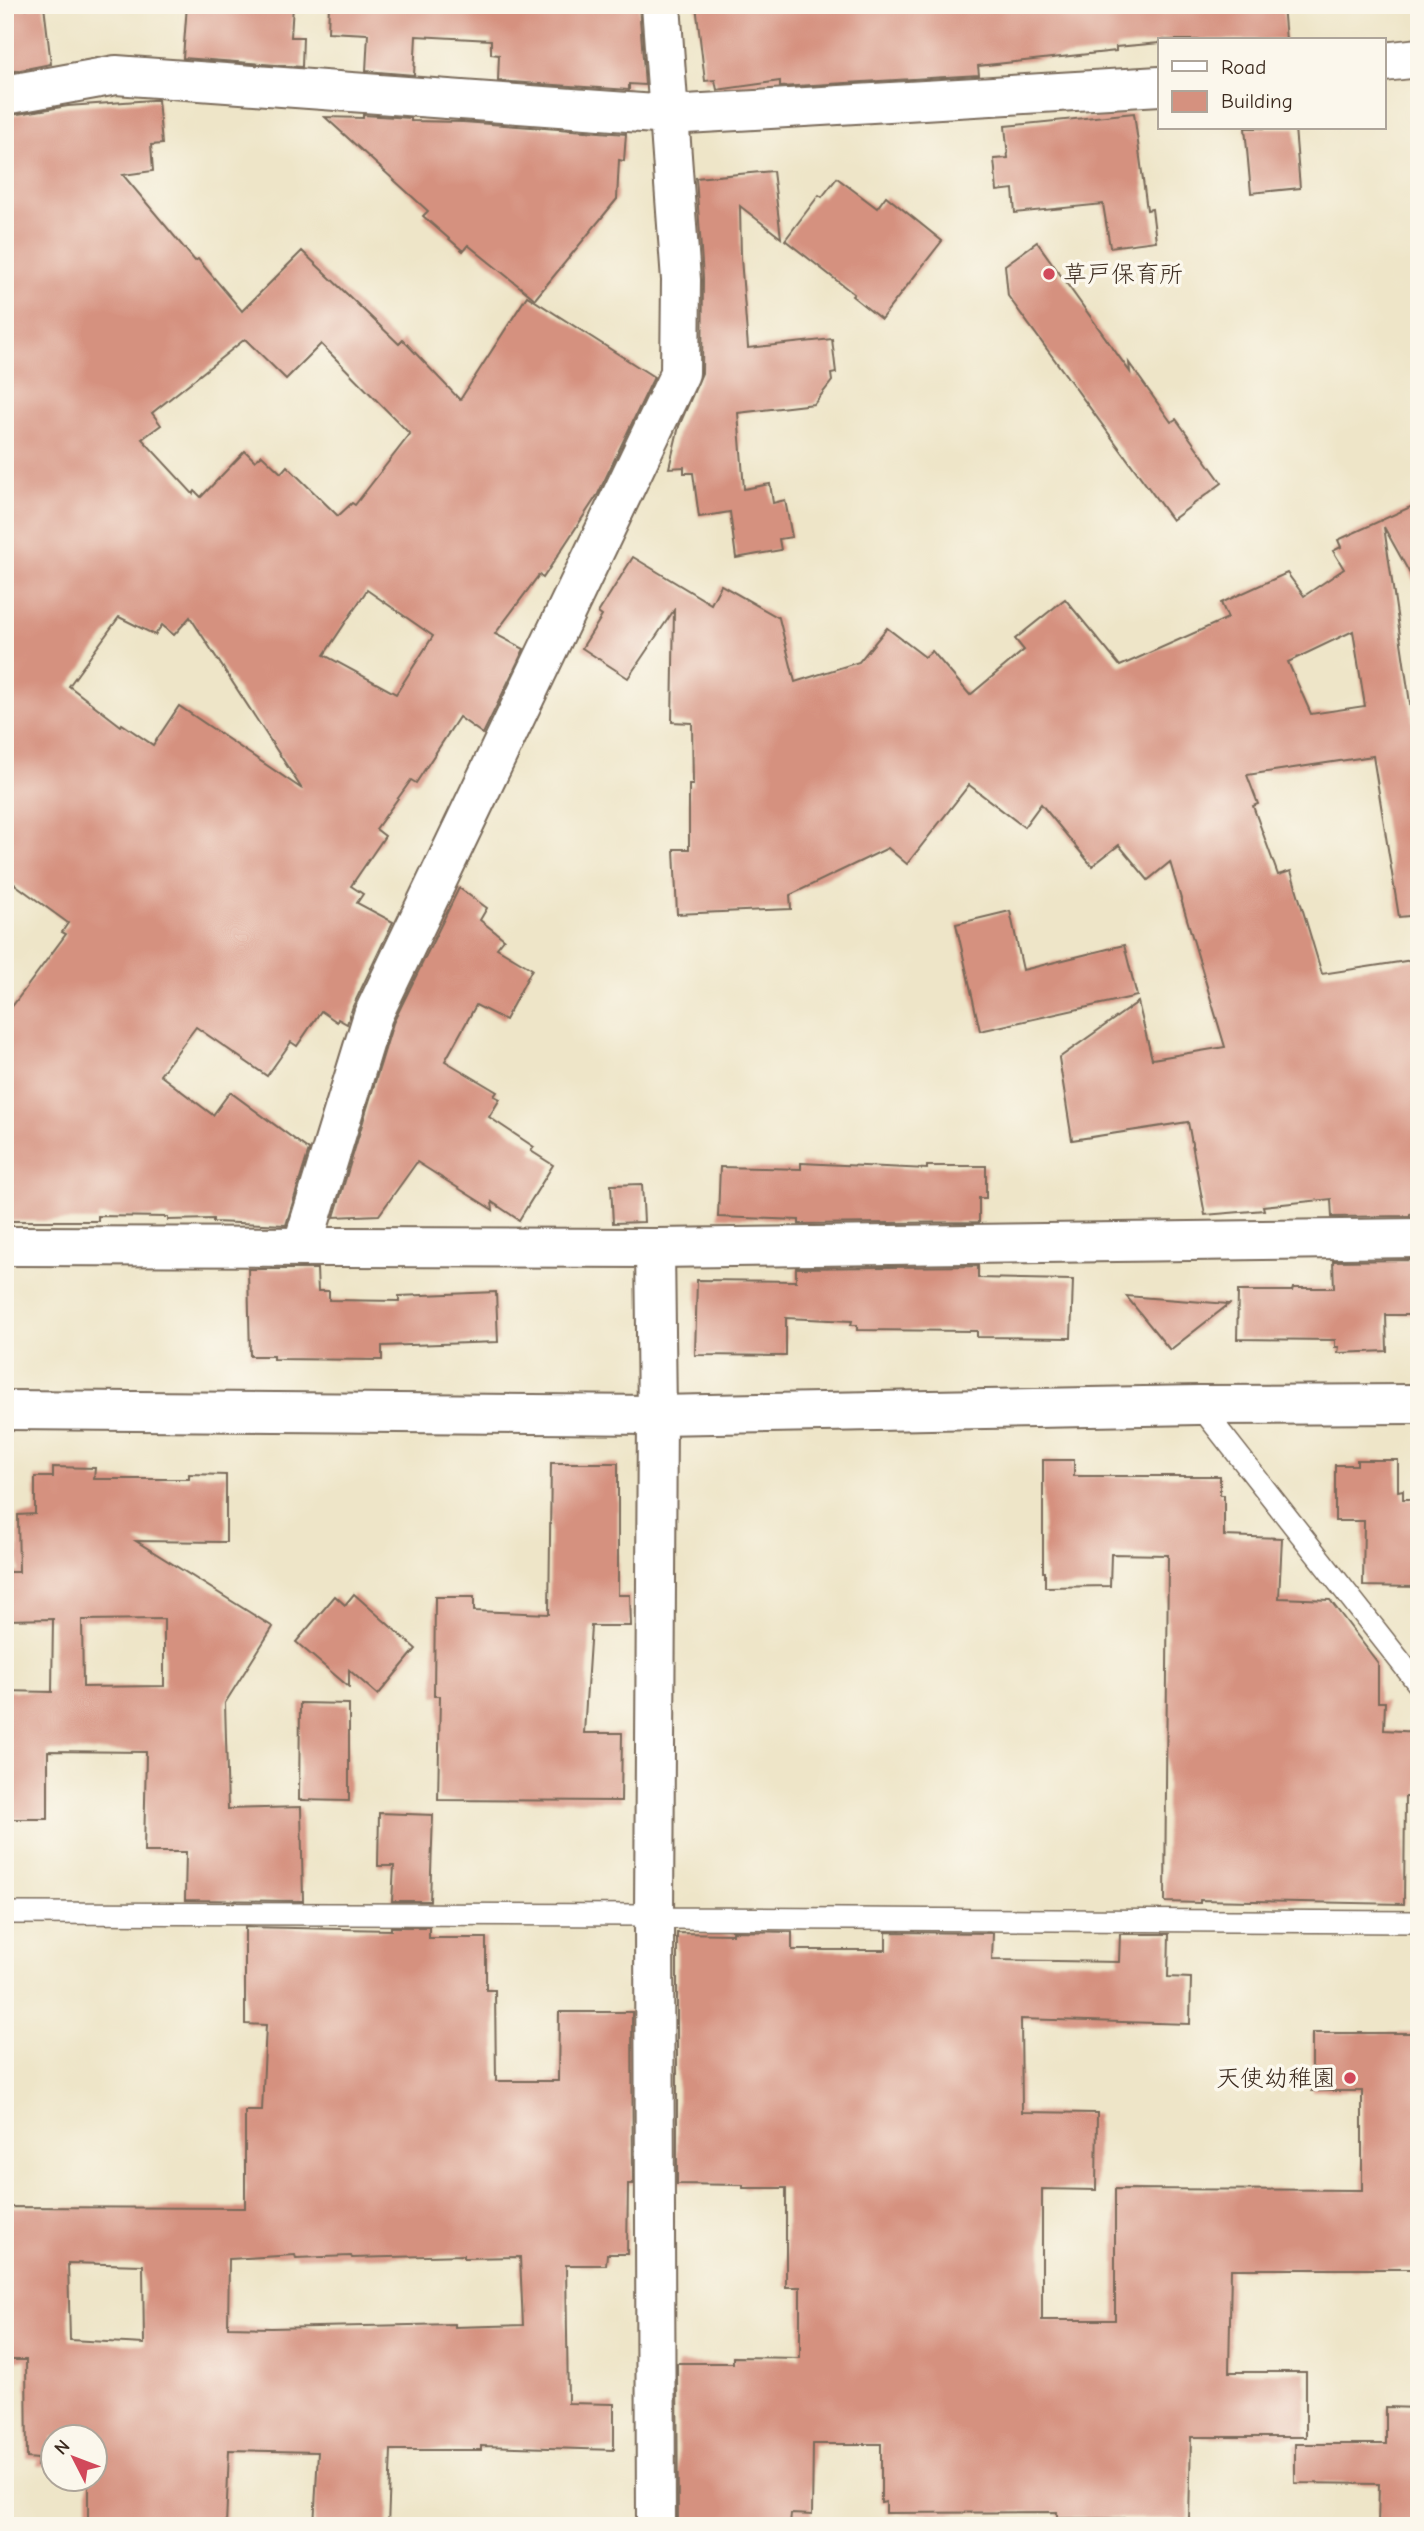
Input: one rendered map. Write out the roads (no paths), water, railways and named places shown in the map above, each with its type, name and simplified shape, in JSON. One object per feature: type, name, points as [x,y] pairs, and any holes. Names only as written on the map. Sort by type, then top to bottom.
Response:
[{"type":"street","points":[[302,1247],[373,1015],[680,373],[681,280],[661,5]]},
{"type":"street","points":[[1386,62],[1419,58]]},
{"type":"street","points":[[5,95],[116,75],[669,114],[1158,86]]},
{"type":"street","points":[[5,1246],[655,1248],[1419,1238]]},
{"type":"street","points":[[655,1248],[656,2526]]},
{"type":"street","points":[[5,1410],[657,1415],[1199,1405],[1419,1404]]},
{"type":"lane","points":[[1199,1405],[1419,1685]]},
{"type":"lane","points":[[5,1913],[654,1915],[664,1919],[1419,1922]]},
{"type":"place","name":"草戸保育所","points":[[1049,274]]},
{"type":"place","name":"天使幼稚園","points":[[1350,2078]]}]
